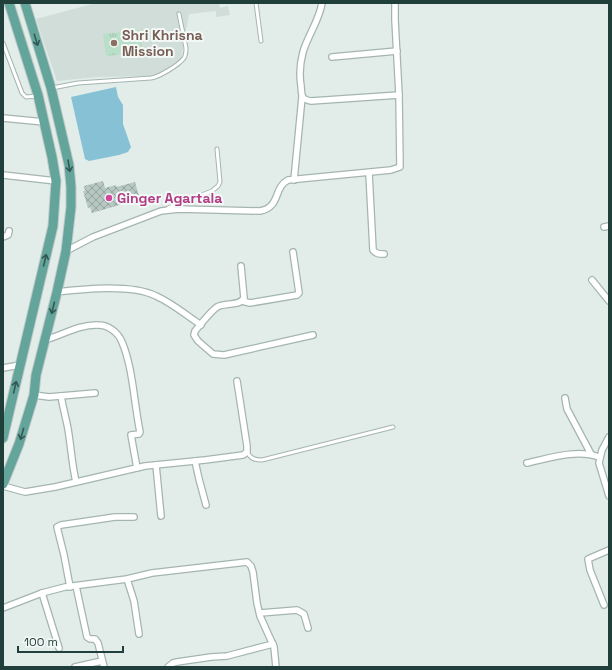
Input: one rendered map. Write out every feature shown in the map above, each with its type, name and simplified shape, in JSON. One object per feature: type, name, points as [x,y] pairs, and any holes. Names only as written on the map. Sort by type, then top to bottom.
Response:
[{"type":"main road","points":[[3,438],[53,226],[56,181],[38,96],[9,3]]},
{"type":"main road","points":[[3,485],[19,444],[34,395],[36,375],[66,251],[71,207],[70,165],[51,88],[25,3]]},
{"type":"main road","points":[[14,20],[28,13]]},
{"type":"street","points":[[294,180],[302,97],[299,72],[303,51],[317,20],[322,3]]},
{"type":"street","points":[[66,251],[94,237],[161,211],[179,209],[260,211],[268,209],[277,197],[282,182],[288,180],[391,170],[400,167],[398,51],[395,3]]},
{"type":"street","points":[[332,57],[398,51]]},
{"type":"street","points":[[302,97],[305,100],[311,101],[399,95]]},
{"type":"street","points":[[3,118],[44,122]]},
{"type":"street","points":[[369,172],[373,250],[375,253],[384,254]]},
{"type":"street","points":[[3,175],[56,181]]},
{"type":"street","points":[[3,237],[8,235],[8,231]]},
{"type":"street","points":[[294,252],[298,295],[250,303],[242,301],[218,307],[195,331],[194,335],[213,354],[224,355],[313,335]]},
{"type":"street","points":[[240,266],[244,298],[242,301]]},
{"type":"street","points":[[592,280],[609,301]]},
{"type":"street","points":[[57,292],[96,289],[141,291],[161,298],[201,325]]},
{"type":"street","points":[[45,340],[73,330],[98,325],[108,327],[122,341],[132,380],[140,433],[132,435],[137,468]]},
{"type":"street","points":[[3,368],[20,365]]},
{"type":"street","points":[[3,485],[25,492],[137,468],[243,455],[246,452],[247,446],[237,381]]},
{"type":"street","points":[[34,395],[48,397],[95,393]]},
{"type":"street","points":[[61,396],[76,482]]},
{"type":"street","points":[[565,398],[567,409],[591,454]]},
{"type":"street","points":[[609,437],[599,457],[600,470],[609,496]]},
{"type":"street","points":[[527,463],[562,456],[591,454],[599,457]]},
{"type":"street","points":[[195,461],[206,505]]},
{"type":"street","points":[[156,465],[161,516]]},
{"type":"street","points":[[75,667],[103,664],[98,643],[95,639],[90,639],[87,637],[57,527],[61,525],[115,517],[134,517]]},
{"type":"street","points":[[604,605],[590,570],[588,559],[609,550]]},
{"type":"street","points":[[3,608],[42,593],[73,587],[127,579],[152,573],[194,570],[248,562],[253,572],[257,603],[260,613],[273,644],[276,667]]},
{"type":"street","points":[[127,579],[134,601],[139,634]]},
{"type":"street","points":[[42,593],[59,648]]},
{"type":"street","points":[[260,613],[297,610],[304,614],[308,628]]},
{"type":"street","points":[[168,667],[173,663],[227,656],[273,644]]},
{"type":"lane","points":[[256,3],[261,41]]},
{"type":"lane","points":[[51,88],[78,83],[155,78],[182,60],[186,53],[179,14]]},
{"type":"lane","points":[[3,43],[22,93],[26,97],[38,96]]},
{"type":"lane","points":[[161,211],[212,191],[218,186],[220,182],[217,149]]},
{"type":"lane","points":[[246,452],[250,457],[256,460],[262,460],[393,427]]},
{"type":"shaded area","name":"Shri Khrisna Mission","points":[[96,3],[219,3],[220,8],[228,6],[230,15],[216,17],[216,11],[189,14],[181,59],[157,76],[97,77],[57,81],[36,19]]},
{"type":"green space","points":[[140,30],[143,52],[106,56],[103,34]]},
{"type":"water","points":[[116,87],[118,97],[123,105],[123,124],[131,147],[128,152],[119,155],[89,161],[85,159],[71,97]]},
{"type":"building","name":"Ginger Agartala","points":[[103,181],[105,188],[135,182],[139,196],[126,200],[126,203],[92,213],[90,207],[88,208],[83,191],[85,191],[84,186]]},
{"type":"place","name":"Shri Khrisna Mission","points":[[114,43]]},
{"type":"place","name":"Ginger Agartala","points":[[109,198]]}]
